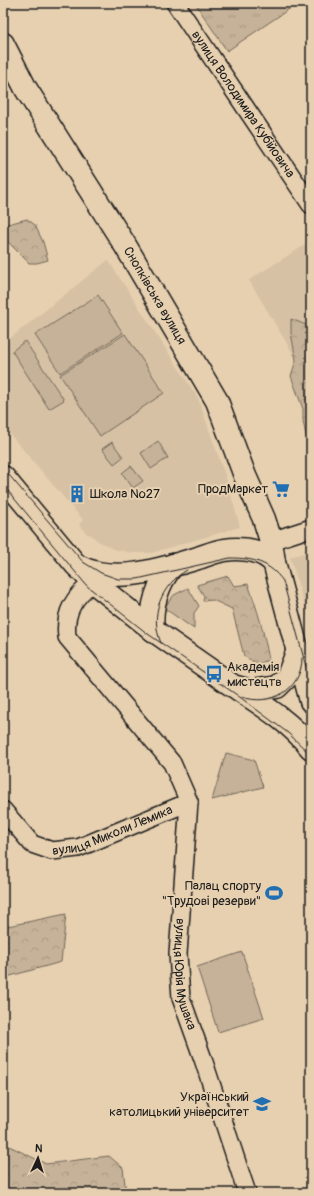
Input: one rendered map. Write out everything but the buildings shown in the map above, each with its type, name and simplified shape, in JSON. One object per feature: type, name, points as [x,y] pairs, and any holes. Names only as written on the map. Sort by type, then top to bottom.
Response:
[{"type":"main road","name":"Снопківська вулиця","points":[[3,44],[26,89],[125,245],[217,401],[245,476],[264,519],[271,541],[274,562],[298,650]]},
{"type":"main road","points":[[3,477],[76,565],[93,582],[153,630],[270,710],[302,737],[311,748]]},
{"type":"main road","points":[[76,565],[88,571],[101,573],[142,573],[225,550],[246,550],[263,554],[274,562]]},
{"type":"main road","points":[[153,630],[153,614],[160,586],[166,573],[173,565]]},
{"type":"main road","points":[[233,686],[251,691],[277,687],[288,676],[298,650]]},
{"type":"main road","points":[[298,650],[311,701]]},
{"type":"street","name":"вулиця Володимира Кубійовича","points":[[175,3],[311,205]]},
{"type":"street","points":[[271,541],[311,528]]},
{"type":"street","name":"вулиця Юрія Мушака","points":[[93,582],[80,593],[68,612],[65,627],[67,637],[172,763],[189,802],[178,954],[181,998],[203,1059],[247,1193]]},
{"type":"street","name":"вулиця Миколи Лемика","points":[[3,810],[32,844],[52,851],[78,848],[189,802]]},
{"type":"shaded area","points":[[311,241],[311,384],[249,280]]},
{"type":"shaded area","points":[[108,260],[198,398],[227,481],[240,527],[151,553],[132,553],[113,549],[98,541],[90,534],[88,535],[79,525],[83,520],[3,426],[3,344]]},
{"type":"shaded area","points":[[311,551],[311,627],[290,557]]},
{"type":"green space","points":[[195,3],[298,3],[227,51]]},
{"type":"green space","points":[[27,219],[35,225],[43,242],[48,260],[37,263],[29,263],[3,237],[4,225]]},
{"type":"green space","points":[[98,295],[123,333],[60,373],[35,335]]},
{"type":"green space","points":[[291,319],[311,327],[311,441],[307,441],[303,421],[303,409],[291,376],[296,360],[291,333]]},
{"type":"green space","points":[[125,334],[164,393],[100,436],[60,375]]},
{"type":"green space","points":[[25,341],[64,400],[49,409],[12,351]]},
{"type":"green space","points":[[158,441],[168,458],[151,469],[141,453]]},
{"type":"green space","points":[[112,442],[123,457],[114,464],[102,449]]},
{"type":"green space","points":[[131,466],[143,481],[133,488],[122,473]]},
{"type":"green space","points":[[228,576],[234,586],[248,584],[255,603],[269,660],[257,664],[244,656],[232,609],[213,600],[203,601],[204,596],[197,585]]},
{"type":"green space","points":[[188,588],[199,606],[194,613],[194,629],[164,608],[174,595]]},
{"type":"green space","points":[[226,753],[254,760],[263,787],[212,800]]},
{"type":"green space","points":[[66,914],[61,962],[3,978],[3,927]]},
{"type":"green space","points":[[242,952],[264,1018],[218,1032],[197,967]]},
{"type":"green space","points":[[3,1143],[46,1164],[109,1156],[123,1168],[126,1193],[3,1193]]},
{"type":"tram line","points":[[3,468],[83,562],[101,573],[118,579],[137,579],[230,558],[253,560],[272,569],[283,581],[311,685]]},
{"type":"tram line","points":[[3,485],[87,586],[148,634],[237,695],[288,733],[311,755]]},
{"type":"tram line","points":[[161,643],[156,622],[160,602],[164,592],[170,584],[187,570]]},
{"type":"tram line","points":[[242,697],[253,700],[264,700],[283,693],[291,687],[297,679],[301,669],[302,658]]},
{"type":"place","name":"ПродМаркет","points":[[281,489]]},
{"type":"place","name":"Школа №27","points":[[77,494]]},
{"type":"place","name":"Академія мистецтв","points":[[214,674]]},
{"type":"place","name":"Палац спорту \"Трудові резерви\"","points":[[274,893]]},
{"type":"place","name":"Український католицький університет","points":[[262,1104]]}]
